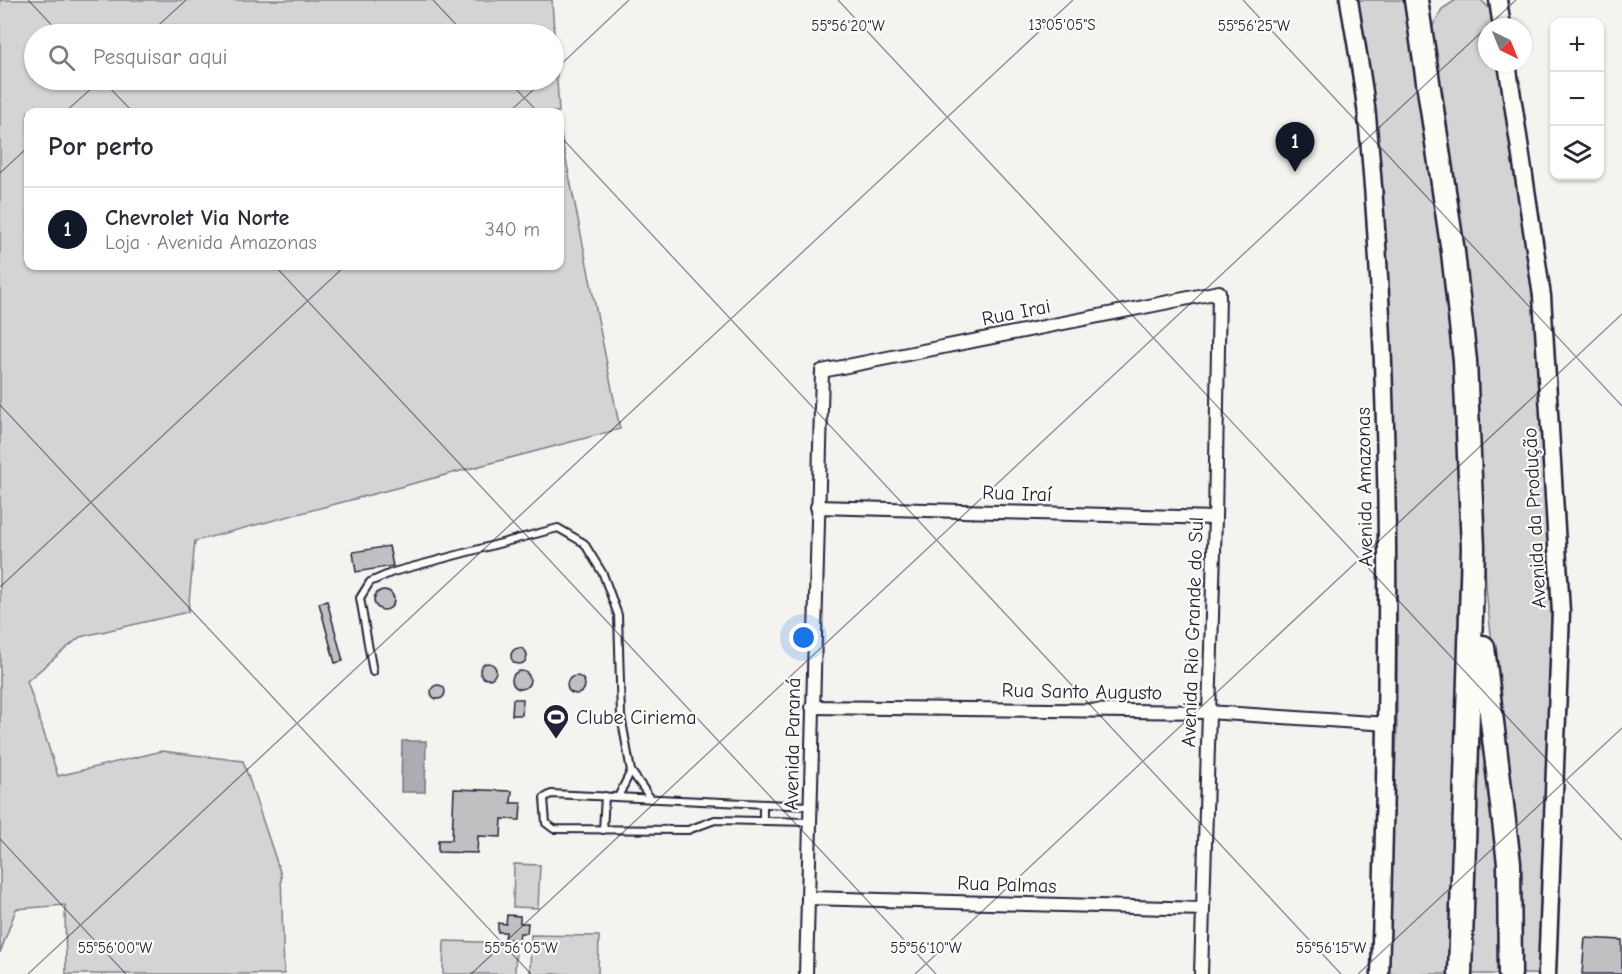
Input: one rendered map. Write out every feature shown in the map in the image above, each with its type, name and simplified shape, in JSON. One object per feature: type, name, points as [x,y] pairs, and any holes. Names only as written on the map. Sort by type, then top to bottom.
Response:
[{"type":"highway","points":[[1416,0],[1453,252],[1464,350],[1474,572],[1509,863],[1510,974]]},
{"type":"highway","points":[[1460,974],[1474,572]]},
{"type":"street","name":"Avenida Amazonas","points":[[1349,0],[1366,115],[1380,302],[1388,724],[1380,974]]},
{"type":"street","points":[[1498,0],[1501,18]]},
{"type":"street","name":"Avenida da Produção","points":[[1508,72],[1542,296],[1560,612],[1547,974]]},
{"type":"street","name":"Rua Irai","points":[[822,371],[1219,292]]},
{"type":"street","name":"Avenida Rio Grande do Sul","points":[[1201,974],[1215,518],[1219,292]]},
{"type":"street","name":"Avenida Paraná","points":[[806,974],[822,371]]},
{"type":"street","name":"Rua Iraí","points":[[818,507],[1215,518]]},
{"type":"street","name":"Rua Santo Augusto","points":[[812,707],[1208,712],[1388,724]]},
{"type":"street","name":"Rua Palmas","points":[[809,898],[1203,909]]},
{"type":"lane","points":[[373,672],[360,598],[370,582],[393,572],[558,528],[584,543],[603,574],[618,615],[621,716],[631,771],[651,799]]},
{"type":"lane","points":[[618,797],[631,771]]},
{"type":"lane","points":[[810,806],[551,794],[544,798],[546,823],[550,827],[603,830],[688,830],[715,820],[810,822]]},
{"type":"lane","points":[[603,830],[605,796]]},
{"type":"lane","points":[[763,804],[763,821]]},
{"type":"shaded area","points":[[0,0],[552,0],[554,24],[24,24],[24,90],[558,90],[559,108],[24,108],[24,270],[564,270],[564,150],[620,429],[195,541],[188,612],[80,637],[27,681],[58,776],[162,751],[243,761],[281,875],[284,974],[66,974],[65,905],[16,909],[0,953]]},
{"type":"shaded area","points":[[1357,0],[1408,0],[1458,366],[1466,547],[1453,974],[1388,974],[1397,726],[1397,596],[1387,275],[1373,118]]},
{"type":"shaded area","points":[[1456,0],[1481,0],[1491,10],[1493,18],[1478,18],[1478,72],[1501,72],[1515,174],[1538,297],[1551,613],[1542,974],[1516,974],[1513,829],[1487,599],[1470,333],[1431,29],[1442,9]]},
{"type":"shaded area","points":[[1481,683],[1499,876],[1498,974],[1471,974],[1478,684]]},
{"type":"shaded area","points":[[402,741],[426,741],[425,792],[401,792]]},
{"type":"shaded area","points":[[514,864],[540,865],[538,908],[513,907]]},
{"type":"shaded area","points":[[531,935],[599,936],[598,974],[530,974]]},
{"type":"shaded area","points":[[444,941],[516,943],[515,974],[443,974]]},
{"type":"building","points":[[389,546],[393,566],[356,572],[353,552]]},
{"type":"building","points":[[380,590],[388,590],[394,596],[394,604],[388,610],[380,610],[374,604],[374,596]]},
{"type":"building","points":[[327,601],[343,661],[335,663],[319,603]]},
{"type":"building","points":[[519,648],[527,656],[519,664],[511,656]]},
{"type":"building","points":[[488,663],[494,665],[496,671],[494,677],[488,679],[482,677],[480,671],[482,665]]},
{"type":"building","points":[[517,671],[525,671],[530,676],[528,687],[517,689],[512,684],[512,676]]},
{"type":"building","points":[[576,676],[582,679],[585,685],[582,691],[576,694],[570,691],[567,685],[570,679]]},
{"type":"building","points":[[435,685],[441,685],[445,692],[441,699],[435,699],[431,695],[431,689]]},
{"type":"building","points":[[513,699],[523,699],[522,715],[512,715]]},
{"type":"building","points":[[454,789],[512,791],[511,803],[521,803],[520,820],[502,819],[501,837],[478,836],[477,853],[438,852],[438,840],[452,840]]},
{"type":"building","points":[[507,915],[520,916],[520,923],[528,923],[527,933],[520,933],[519,940],[505,939],[506,932],[498,932],[498,923],[506,924]]},
{"type":"building","points":[[1585,938],[1622,940],[1622,974],[1582,974]]},
{"type":"place","name":"Chevrolet Via Norte","points":[[1295,172]]},
{"type":"place","name":"Clube Ciriema","points":[[556,740]]}]
